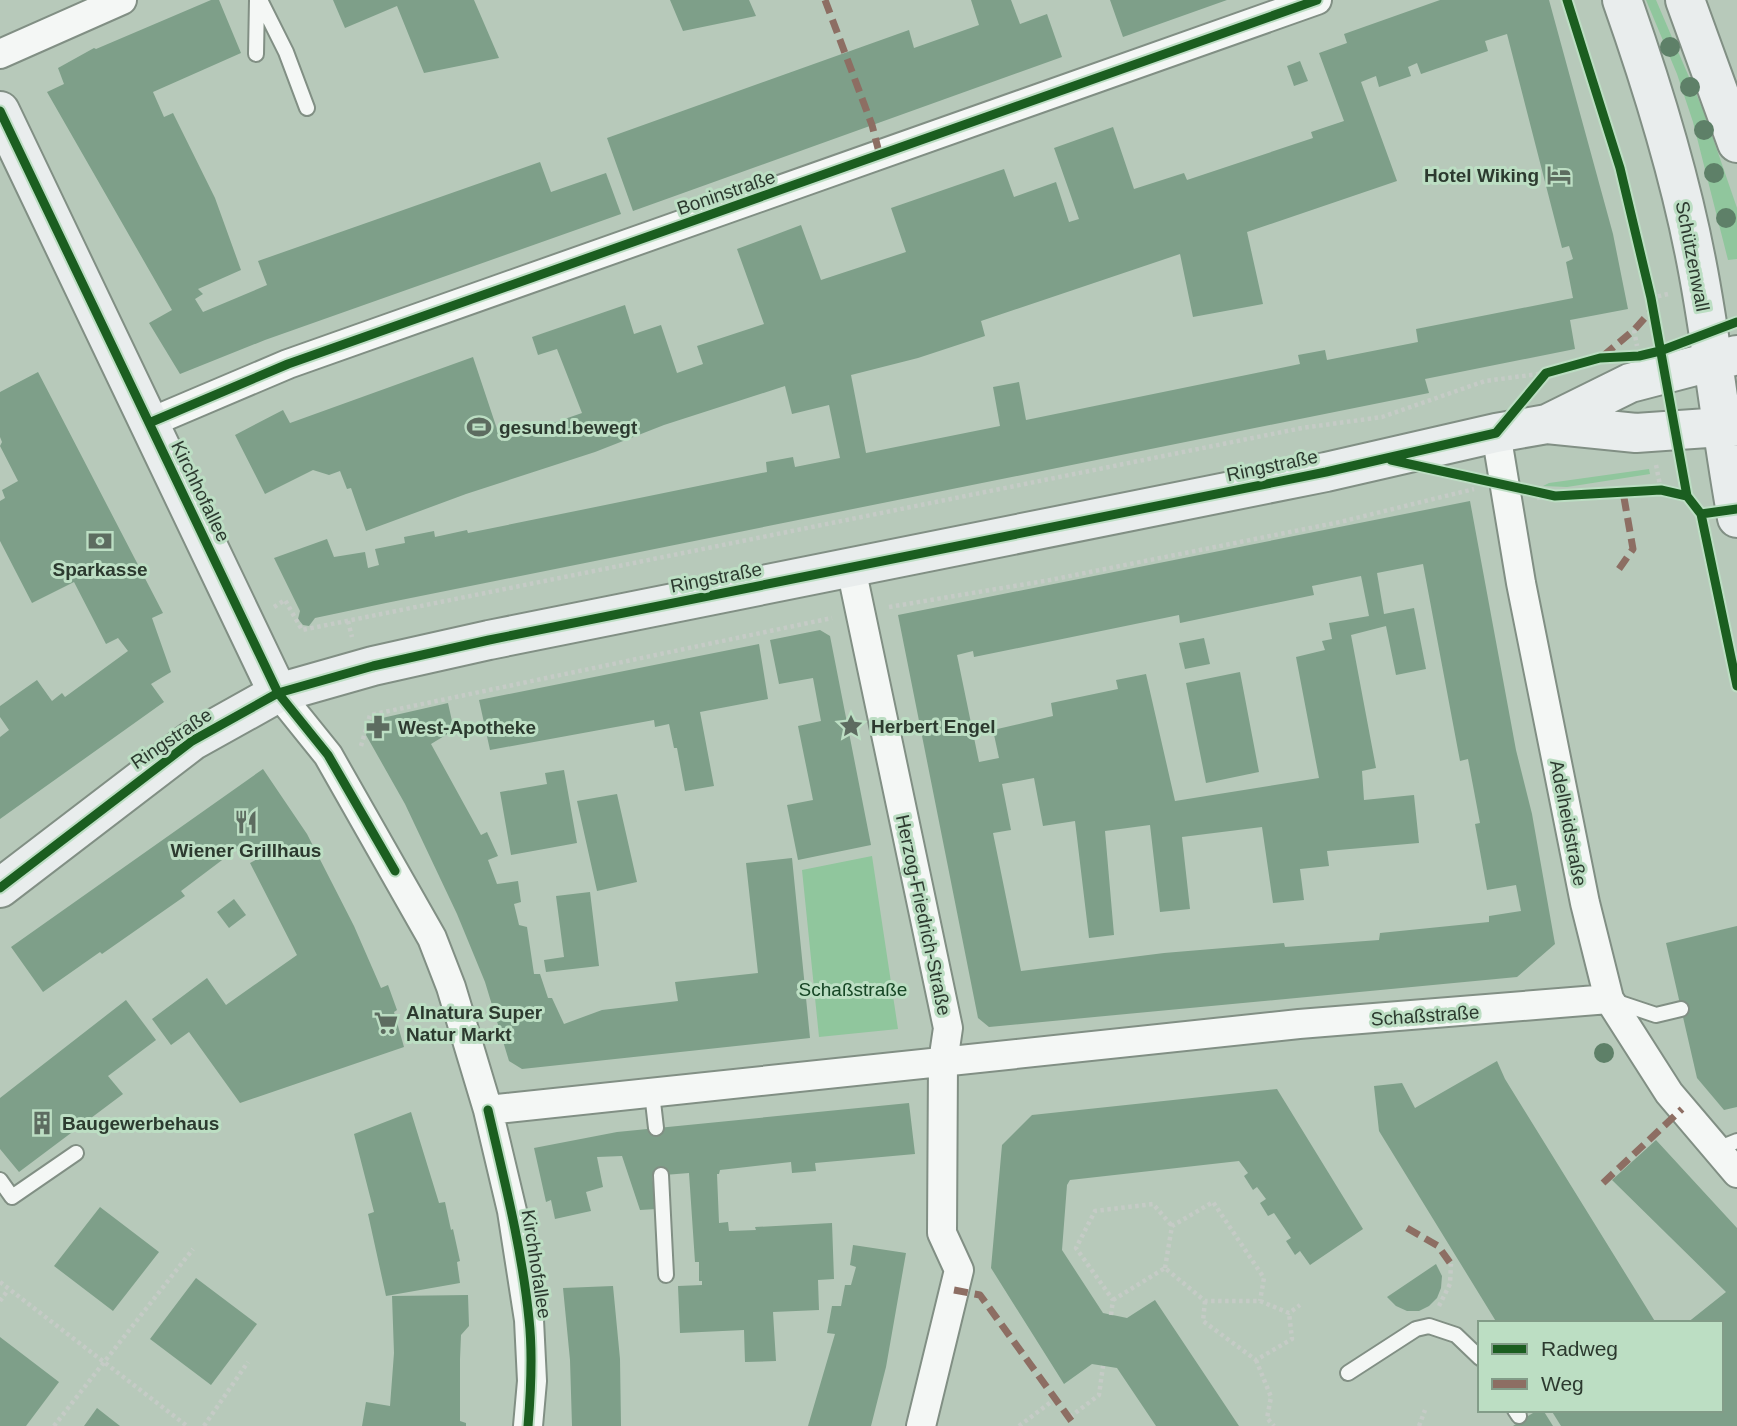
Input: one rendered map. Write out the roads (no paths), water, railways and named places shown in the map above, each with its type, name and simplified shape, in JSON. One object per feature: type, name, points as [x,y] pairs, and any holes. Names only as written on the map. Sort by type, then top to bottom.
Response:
[{"type":"main road","name":"Schützenwall","points":[[1622,0],[1673,159],[1696,260],[1725,358],[1737,518]]},
{"type":"main road","points":[[1685,0],[1737,143]]},
{"type":"main road","name":"Kirchhofallee","points":[[0,111],[278,693]]},
{"type":"main road","name":"Ringstraße","points":[[1547,424],[1630,383],[1725,358]]},
{"type":"main road","name":"Ringstraße","points":[[0,888],[192,741],[278,693],[373,666],[1547,424],[1636,433],[1730,427]]},
{"type":"street","points":[[0,54],[122,0]]},
{"type":"street","name":"Boninstraße","points":[[149,423],[288,364],[1317,0]]},
{"type":"street","name":"Adelheidstraße","points":[[1496,433],[1506,500],[1582,890],[1609,999],[1669,1093],[1727,1145],[1737,1173]]},
{"type":"street","name":"Herzog-Friedrich-Straße","points":[[851,568],[948,1028],[943,1062],[942,1233],[959,1270],[921,1426]]},
{"type":"street","name":"Kirchhofallee","points":[[278,693],[328,755],[432,938],[451,987],[488,1110],[512,1211],[529,1320],[532,1381],[528,1426]]},
{"type":"street","name":"Schaßstraße","points":[[488,1110],[1299,1024],[1609,999]]},
{"type":"lane","points":[[256,54],[258,0]]},
{"type":"lane","points":[[258,0],[286,52],[307,108]]},
{"type":"lane","points":[[1609,999],[1656,1015],[1681,1009]]},
{"type":"lane","points":[[652,1093],[656,1128]]},
{"type":"lane","points":[[0,1180],[12,1197],[76,1153]]},
{"type":"lane","points":[[661,1175],[666,1275]]},
{"type":"lane","points":[[1348,1373],[1416,1329],[1429,1326],[1456,1335],[1478,1356]]},
{"type":"place","name":"Hotel Wiking","points":[[1559,175]]},
{"type":"place","name":"gesund.bewegt","points":[[479,427]]},
{"type":"place","name":"Sparkasse","points":[[100,541]]},
{"type":"place","name":"Herbert Engel","points":[[851,726]]},
{"type":"place","name":"West-Apotheke","points":[[378,727]]},
{"type":"place","name":"Wiener Grillhaus","points":[[246,822]]},
{"type":"place","name":"Alnatura Super Natur Markt","points":[[386,1023]]},
{"type":"place","name":"Baugewerbehaus","points":[[42,1123]]}]
